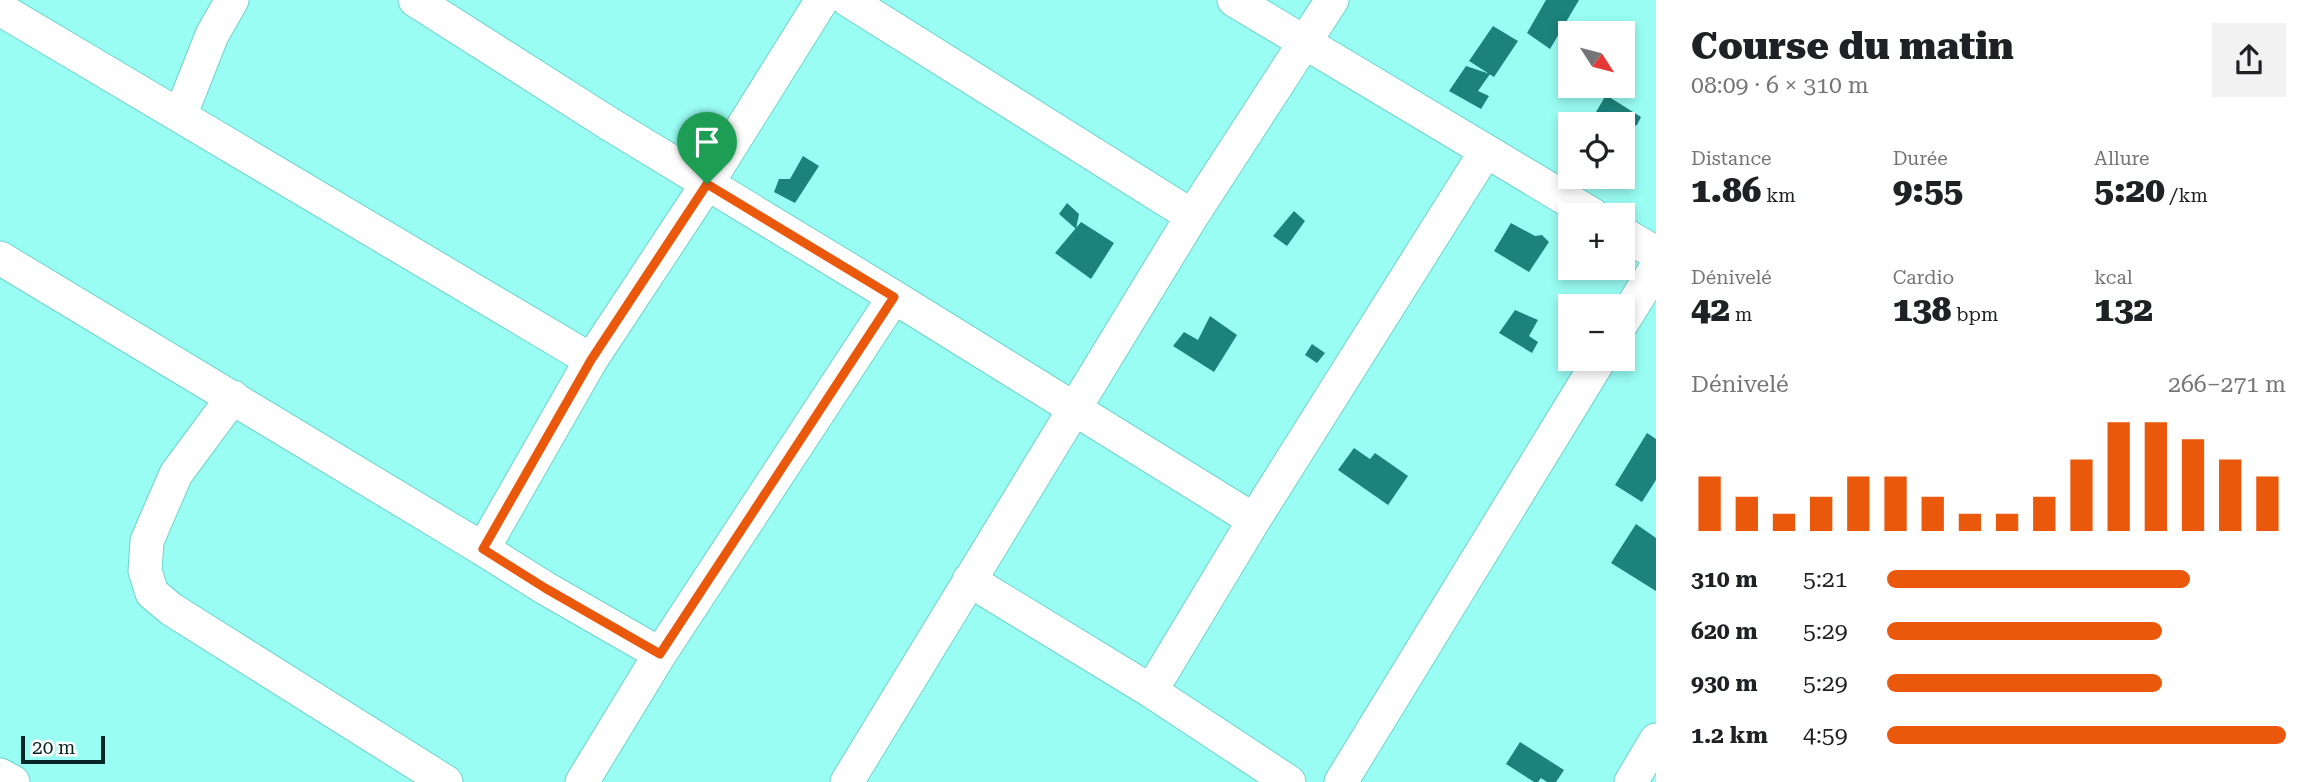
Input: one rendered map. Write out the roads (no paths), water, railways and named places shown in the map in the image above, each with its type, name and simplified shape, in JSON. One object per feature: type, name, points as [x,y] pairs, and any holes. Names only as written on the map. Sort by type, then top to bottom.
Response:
[{"type":"street","points":[[180,116],[212,35],[232,0]]},
{"type":"street","points":[[415,0],[463,12],[608,123],[1254,520]]},
{"type":"street","points":[[483,549],[591,360],[707,184],[822,0]]},
{"type":"street","points":[[848,0],[1192,216]]},
{"type":"street","points":[[1234,0],[1573,203]]},
{"type":"street","points":[[855,779],[970,580],[1192,216],[1332,0]]},
{"type":"street","points":[[0,9],[591,360]]},
{"type":"street","points":[[1152,691],[1254,520],[1486,151]]},
{"type":"street","points":[[1635,241],[1656,253]]},
{"type":"street","points":[[0,258],[545,588],[660,654]]},
{"type":"street","points":[[1635,302],[1656,268]]},
{"type":"street","points":[[582,782],[660,654],[894,297]]},
{"type":"street","points":[[1341,782],[1594,371]]},
{"type":"street","points":[[233,397],[176,474],[155,521],[147,541],[145,571],[152,593],[171,609],[446,782]]},
{"type":"street","points":[[970,580],[1152,691],[1289,782]]},
{"type":"street","points":[[1631,782],[1656,740]]},
{"type":"street","points":[[0,775],[13,782]]}]
